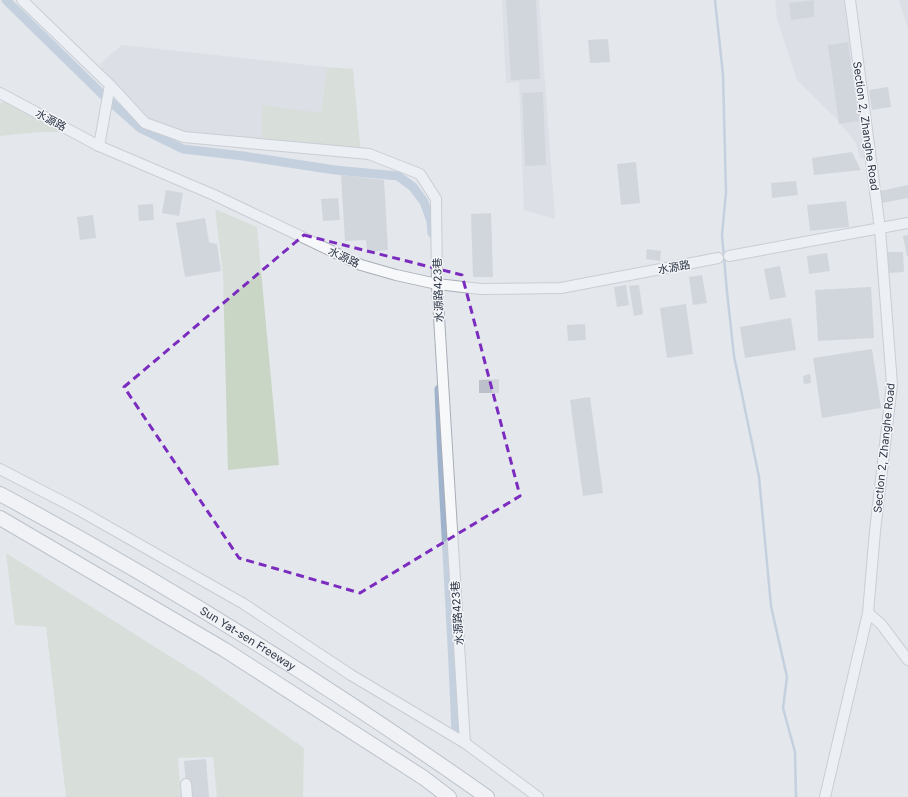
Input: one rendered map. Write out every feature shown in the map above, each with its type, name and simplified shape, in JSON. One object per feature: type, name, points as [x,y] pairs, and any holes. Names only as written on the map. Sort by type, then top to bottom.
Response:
[{"type":"highway","name":"Sun Yat-sen Freeway","points":[[0,494],[126,564],[229,626],[422,752],[487,797]]},
{"type":"highway","name":"Sun Yat-sen Freeway","points":[[0,518],[225,650],[424,778],[449,797]]},
{"type":"street","name":"水源路423巷","points":[[22,0],[110,85],[145,123],[184,137],[370,154],[420,174],[436,199],[437,284],[465,743]]},
{"type":"street","name":"Section 2, Zhanghe Road","points":[[825,797],[868,613],[875,531],[892,384],[880,229],[850,0]]},
{"type":"street","points":[[100,146],[110,85]]},
{"type":"street","name":"水源路","points":[[0,93],[100,146],[214,195],[361,265],[437,284],[481,289],[561,288],[718,258]]},
{"type":"street","points":[[729,256],[908,223]]},
{"type":"street","points":[[0,469],[77,509],[244,604],[351,675],[465,743],[538,797]]},
{"type":"street","points":[[868,613],[881,624],[908,660]]},
{"type":"street","points":[[186,784],[187,797]]},
{"type":"highlighted area","points":[[304,235],[462,275],[520,496],[360,593],[239,558],[124,387]]},
{"type":"shaded area","points":[[502,0],[539,0],[555,219],[524,210],[519,82],[506,83]]},
{"type":"shaded area","points":[[775,0],[845,0],[867,157],[866,160],[860,158],[856,143],[835,117],[797,80],[777,19]]},
{"type":"shaded area","points":[[899,0],[908,0],[908,29]]},
{"type":"shaded area","points":[[122,45],[327,67],[321,113],[262,148],[191,139],[149,123],[108,81],[100,64]]},
{"type":"green space","points":[[327,67],[353,69],[361,155],[262,148],[262,105],[321,113]]},
{"type":"green space","points":[[10,101],[71,132],[41,132],[0,136],[0,103]]},
{"type":"green space","points":[[215,209],[257,227],[279,465],[228,470],[223,275]]},
{"type":"green space","points":[[6,553],[203,677],[304,748],[303,797],[217,797],[213,757],[178,758],[181,797],[66,797],[46,627],[15,625]]},
{"type":"building","points":[[506,0],[536,0],[540,79],[511,80]]},
{"type":"building","points":[[814,0],[814,17],[791,20],[789,3]]},
{"type":"building","points":[[608,39],[610,62],[590,63],[588,40]]},
{"type":"building","points":[[848,42],[859,121],[839,124],[828,45]]},
{"type":"building","points":[[888,87],[891,107],[872,110],[869,90]]},
{"type":"building","points":[[543,92],[546,165],[525,166],[522,93]]},
{"type":"building","points":[[852,152],[861,170],[814,175],[812,158]]},
{"type":"building","points":[[636,162],[640,203],[621,205],[617,164]]},
{"type":"building","points":[[341,175],[384,180],[388,250],[367,252],[366,240],[345,241]]},
{"type":"building","points":[[796,181],[798,195],[772,198],[771,183]]},
{"type":"building","points":[[908,185],[908,198],[882,203],[880,191]]},
{"type":"building","points":[[166,190],[183,193],[179,216],[162,213]]},
{"type":"building","points":[[338,198],[340,220],[323,221],[321,199]]},
{"type":"building","points":[[846,201],[849,227],[810,231],[807,205]]},
{"type":"building","points":[[153,204],[154,220],[139,221],[138,205]]},
{"type":"building","points":[[491,213],[493,277],[473,277],[471,214]]},
{"type":"building","points":[[93,215],[96,238],[80,240],[77,217]]},
{"type":"building","points":[[205,218],[209,242],[217,244],[221,271],[185,277],[176,223]]},
{"type":"building","points":[[908,235],[908,256],[907,256],[903,236]]},
{"type":"building","points":[[647,249],[661,251],[660,261],[646,259]]},
{"type":"building","points":[[888,252],[903,252],[904,272],[888,273]]},
{"type":"building","points":[[827,253],[830,271],[809,274],[807,256]]},
{"type":"building","points":[[780,266],[786,297],[770,300],[764,269]]},
{"type":"building","points":[[702,275],[707,303],[693,305],[689,277]]},
{"type":"building","points":[[626,285],[629,305],[617,307],[614,287]]},
{"type":"building","points":[[639,285],[643,314],[634,316],[629,286]]},
{"type":"building","points":[[871,287],[874,338],[818,341],[815,290]]},
{"type":"building","points":[[686,304],[693,354],[667,358],[660,308]]},
{"type":"building","points":[[791,318],[796,350],[745,358],[740,327]]},
{"type":"building","points":[[585,324],[586,340],[568,341],[567,325]]},
{"type":"building","points":[[872,349],[881,408],[822,418],[813,358]]},
{"type":"building","points":[[810,374],[811,383],[804,384],[803,376]]},
{"type":"building","points":[[499,379],[499,393],[479,393],[479,380]]},
{"type":"building","points":[[590,397],[603,493],[583,496],[570,400]]},
{"type":"building","points":[[206,759],[209,797],[187,797],[184,761]]},
{"type":"waterway","points":[[6,0],[103,95],[140,128],[183,149],[243,156],[335,170],[398,176],[413,187],[424,202],[431,221],[432,233]]},
{"type":"waterway","points":[[715,0],[723,75],[726,192],[722,235],[727,292],[734,356],[759,477],[771,606],[787,677],[783,708],[795,752],[796,797]]},
{"type":"waterway","points":[[439,389],[456,735]]}]
